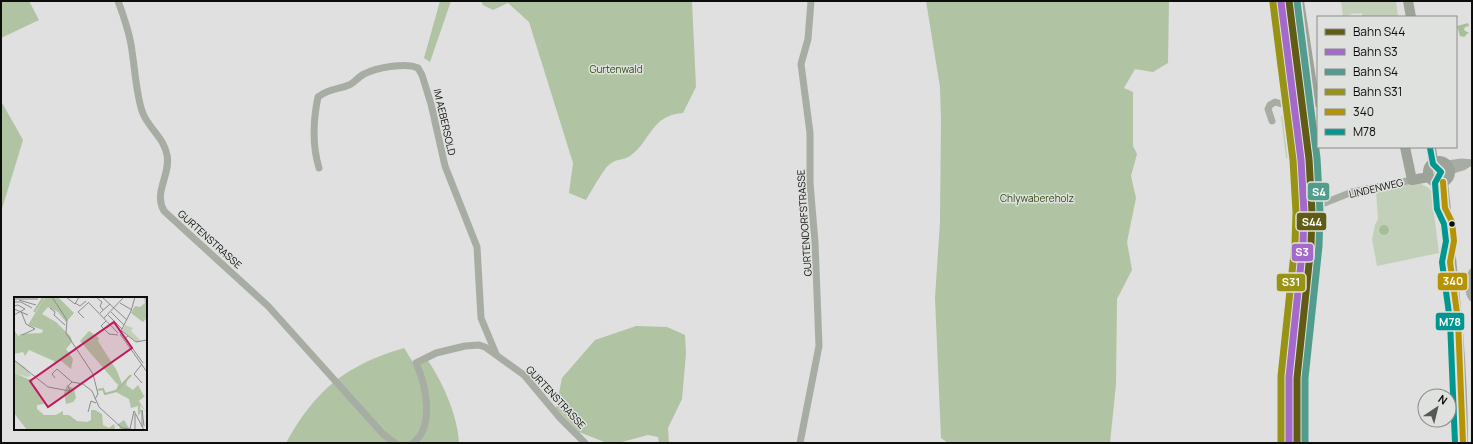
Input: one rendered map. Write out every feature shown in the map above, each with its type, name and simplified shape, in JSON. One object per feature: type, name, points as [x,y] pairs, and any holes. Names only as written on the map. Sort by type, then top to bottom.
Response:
[{"type":"main road","points":[[1299,1],[1312,85],[1317,99]]},
{"type":"main road","points":[[1408,1],[1411,16]]},
{"type":"main road","points":[[1405,148],[1412,176]]},
{"type":"main road","points":[[1431,148],[1438,171]]},
{"type":"main road","points":[[1438,148],[1438,171],[1458,320],[1463,443]]},
{"type":"main road","name":"LINDENWEG","points":[[1412,176],[1438,171]]},
{"type":"street","name":"GURTENSTRASSE","points":[[118,1],[132,48],[141,109],[162,141],[167,152],[167,171],[160,195],[164,211],[268,306],[383,434],[395,443]]},
{"type":"street","name":"GURTENDORFSTRASSE","points":[[800,443],[819,346],[815,242],[810,183],[810,133],[801,69],[808,39],[811,1]]},
{"type":"street","name":"IM AEBERSOLD","points":[[319,168],[315,154],[313,137],[318,97],[327,90],[350,85],[364,74],[375,69],[407,65],[418,68],[422,75],[431,104],[446,171],[476,247],[481,318],[496,354]]},
{"type":"street","points":[[1272,121],[1268,109],[1270,105],[1275,102],[1296,108],[1317,102]]},
{"type":"street","name":"LINDENWEG","points":[[1438,171],[1463,167],[1470,163]]},
{"type":"street","name":"LINDENWEG","points":[[1317,206],[1352,192],[1412,176]]},
{"type":"street","points":[[1472,272],[1469,278],[1470,295],[1472,298]]},
{"type":"street","name":"GURTENSTRASSE","points":[[413,443],[420,437],[424,429],[426,412],[422,378],[416,363],[436,353],[472,345],[485,347],[528,379],[560,418],[585,443]]},
{"type":"shaded area","points":[[1341,1],[1396,1],[1398,16],[1362,16],[1362,13],[1355,13],[1343,16]]},
{"type":"shaded area","points":[[1468,23],[1469,26],[1465,27],[1464,30],[1469,32],[1464,37],[1460,36],[1457,26]]},
{"type":"shaded area","points":[[1295,115],[1297,157],[1286,158],[1281,116]]},
{"type":"shaded area","points":[[1436,164],[1442,164],[1447,169],[1445,178],[1442,180],[1436,180],[1431,175],[1431,169]]},
{"type":"shaded area","points":[[1415,181],[1429,188],[1431,191],[1439,253],[1377,266],[1372,239],[1378,219],[1376,191]]},
{"type":"shaded area","points":[[1382,225],[1386,225],[1388,226],[1388,234],[1382,235],[1379,232],[1379,228]]},
{"type":"green space","points":[[1,1],[29,1],[39,20],[1,38]]},
{"type":"green space","points":[[440,1],[451,1],[430,62],[424,58]]},
{"type":"green space","name":"Gurtenwald","points":[[481,1],[692,1],[696,87],[683,113],[664,118],[652,130],[637,150],[630,156],[615,161],[607,166],[586,200],[569,193],[573,163],[529,22],[508,3],[493,10],[483,5]]},
{"type":"green space","name":"Chlywabereholz","points":[[926,1],[1169,1],[1168,63],[1153,72],[1135,69],[1124,88],[1133,92],[1133,146],[1137,154],[1131,176],[1136,198],[1127,242],[1132,270],[1117,299],[1116,384],[1110,443],[948,443],[941,438],[935,298],[940,222],[940,87]]},
{"type":"green space","points":[[1,101],[23,140],[1,212]]},
{"type":"green space","points":[[636,326],[667,327],[685,335],[686,354],[682,399],[668,428],[669,443],[659,443],[658,437],[648,435],[618,443],[607,443],[579,432],[556,408],[562,378],[595,340]]},
{"type":"green space","points":[[404,348],[414,364],[426,358],[438,377],[456,421],[459,443],[286,443],[297,424],[309,408],[334,382],[365,363]]},
{"type":"rail line","name":"S44","points":[[1289,1],[1309,159],[1312,212],[1311,245],[1297,378],[1297,443]]},
{"type":"rail line","name":"S4","points":[[1297,1],[1317,158],[1320,212],[1319,246],[1305,378],[1305,443]]},
{"type":"rail line","name":"S3","points":[[1281,2],[1301,160],[1304,212],[1303,244],[1289,377],[1289,443]]},
{"type":"rail line","name":"S31","points":[[1273,3],[1293,160],[1296,212],[1295,244],[1281,376],[1281,443]]},
{"type":"transit line","name":"M78","points":[[1430,148],[1433,164],[1441,172],[1435,183],[1437,209],[1444,224],[1446,241],[1442,262],[1450,321],[1455,443]]},
{"type":"transit line","name":"340","points":[[1443,182],[1445,208],[1452,222],[1454,241],[1450,262],[1458,320],[1463,443]]}]
